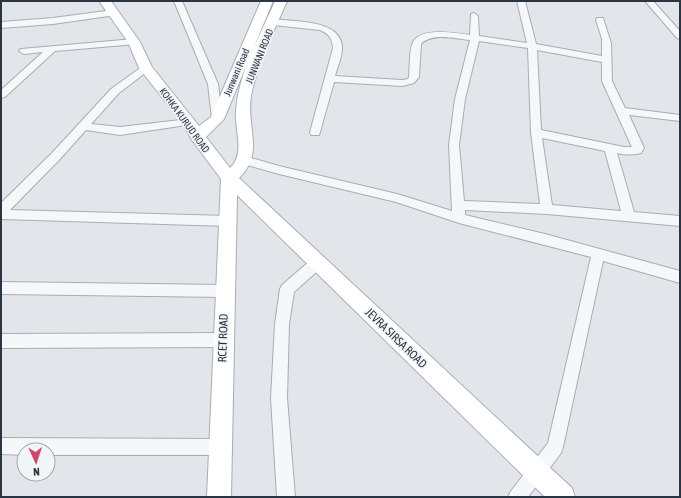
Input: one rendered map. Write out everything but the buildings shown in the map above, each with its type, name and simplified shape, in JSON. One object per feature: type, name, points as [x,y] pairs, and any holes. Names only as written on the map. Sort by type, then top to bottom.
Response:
[{"type":"main road","name":"KOHKA KURUD ROAD","points":[[105,1],[134,42],[146,68],[189,122],[197,136],[228,178]]},
{"type":"main road","name":"Junwani Road","points":[[197,136],[217,119],[267,1]]},
{"type":"main road","name":"JUNWANI ROAD","points":[[244,160],[246,154],[243,112],[244,96],[252,72],[281,1]]},
{"type":"main road","points":[[217,119],[229,124],[244,135]]},
{"type":"main road","points":[[228,178],[242,165],[244,160]]},
{"type":"main road","name":"RCET ROAD","points":[[219,497],[219,447],[224,340],[224,291],[228,220],[228,178]]},
{"type":"main road","name":"JEVRA SIRSA ROAD","points":[[228,178],[563,497]]},
{"type":"street","points":[[178,1],[213,84],[217,119]]},
{"type":"street","points":[[521,1],[532,46],[536,133],[547,209]]},
{"type":"street","points":[[650,1],[680,36]]},
{"type":"street","points":[[1,25],[53,21],[113,13]]},
{"type":"street","points":[[459,218],[454,145],[460,99],[475,38],[474,16]]},
{"type":"street","points":[[536,133],[610,148],[632,151],[637,150],[638,148],[607,80],[605,72],[607,40],[600,20]]},
{"type":"street","points":[[273,22],[318,27],[334,35],[337,42],[338,48],[315,132]]},
{"type":"street","points":[[329,79],[407,82],[413,79],[417,43],[419,40],[427,36],[436,35],[475,38],[532,46],[606,60]]},
{"type":"street","points":[[24,51],[134,42]]},
{"type":"street","points":[[1,95],[52,49]]},
{"type":"street","points":[[1,212],[115,91],[146,68]]},
{"type":"street","points":[[620,111],[680,118]]},
{"type":"street","points":[[83,126],[120,130],[189,122]]},
{"type":"street","points":[[610,148],[629,217]]},
{"type":"street","points":[[244,160],[279,170],[397,198],[459,218],[545,239],[680,277]]},
{"type":"street","points":[[458,205],[547,209],[680,221]]},
{"type":"street","points":[[1,212],[228,220]]},
{"type":"street","points":[[517,497],[555,446],[598,255]]},
{"type":"street","points":[[286,497],[279,398],[282,324],[287,289],[317,263]]},
{"type":"street","points":[[1,288],[224,291]]},
{"type":"street","points":[[1,341],[224,340]]},
{"type":"street","points":[[1,446],[219,447]]}]
